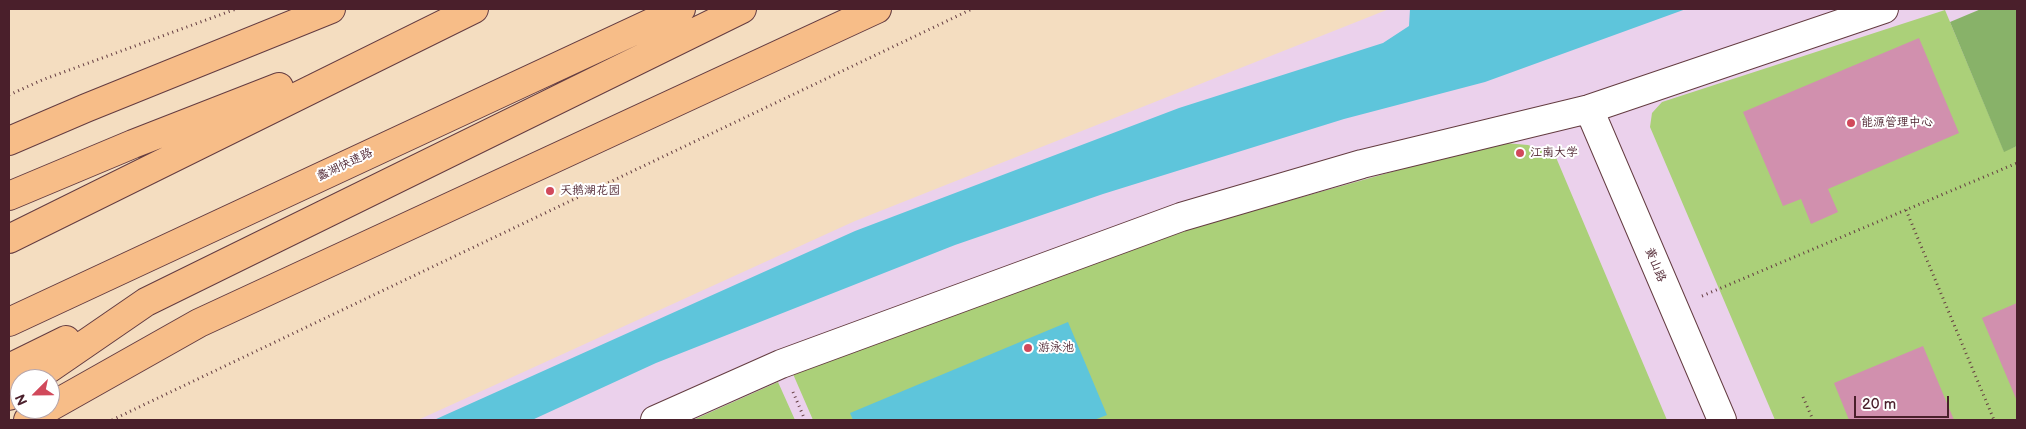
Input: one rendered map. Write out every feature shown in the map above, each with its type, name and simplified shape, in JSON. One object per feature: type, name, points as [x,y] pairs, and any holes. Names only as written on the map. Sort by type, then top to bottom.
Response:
[{"type":"main road","points":[[9,141],[331,9]]},
{"type":"main road","points":[[9,240],[474,9]]},
{"type":"main road","name":"蠡湖快速路","points":[[9,322],[681,9]]},
{"type":"main road","points":[[9,368],[742,9]]},
{"type":"main road","points":[[60,401],[199,323],[877,9]]},
{"type":"main road","points":[[9,196],[133,144],[442,24]]},
{"type":"main road","points":[[49,369],[146,302]]},
{"type":"street","points":[[655,420],[781,364],[1181,217],[1362,164],[1589,109],[1884,9]]},
{"type":"street","name":"黄山路","points":[[1589,109],[1722,420]]},
{"type":"path","points":[[9,95],[42,80],[236,9]]},
{"type":"path","points":[[112,420],[972,9]]},
{"type":"path","points":[[1674,308],[2017,162]]},
{"type":"path","points":[[1906,210],[1994,420]]},
{"type":"path","points":[[1803,397],[1813,420]]},
{"type":"shaded area","name":"江南大学","points":[[1389,9],[2017,9],[2017,420],[418,420],[855,221]]},
{"type":"green space","points":[[1981,9],[2017,9],[2017,146],[2004,152],[1950,22]]},
{"type":"green space","points":[[1945,10],[2004,151],[2017,146],[2017,420],[1775,420],[1650,127],[1652,113],[1662,102]]},
{"type":"green space","points":[[1505,143],[1528,145],[1555,155],[1667,420],[813,420],[793,374],[1088,263],[1209,223],[1438,159]]},
{"type":"green space","points":[[778,382],[795,420],[693,420]]},
{"type":"water","points":[[1410,9],[1686,9],[1485,82],[1344,119],[1103,194],[955,245],[656,363],[532,420],[434,420],[855,231],[1179,108],[1383,43],[1409,26]]},
{"type":"water","points":[[1068,322],[1107,415],[1094,420],[853,420],[850,413]]},
{"type":"building","name":"能源管理中心","points":[[1919,38],[1959,133],[1828,189],[1838,212],[1811,224],[1801,199],[1783,206],[1743,112]]},
{"type":"building","points":[[2017,303],[2017,401],[1982,318]]},
{"type":"building","points":[[1923,346],[1954,420],[1849,420],[1834,383]]},
{"type":"place","name":"能源管理中心","points":[[1851,123]]},
{"type":"place","name":"江南大学","points":[[1520,153]]},
{"type":"place","name":"天鹅湖花园","points":[[550,191]]},
{"type":"place","name":"游泳池","points":[[1028,348]]}]
